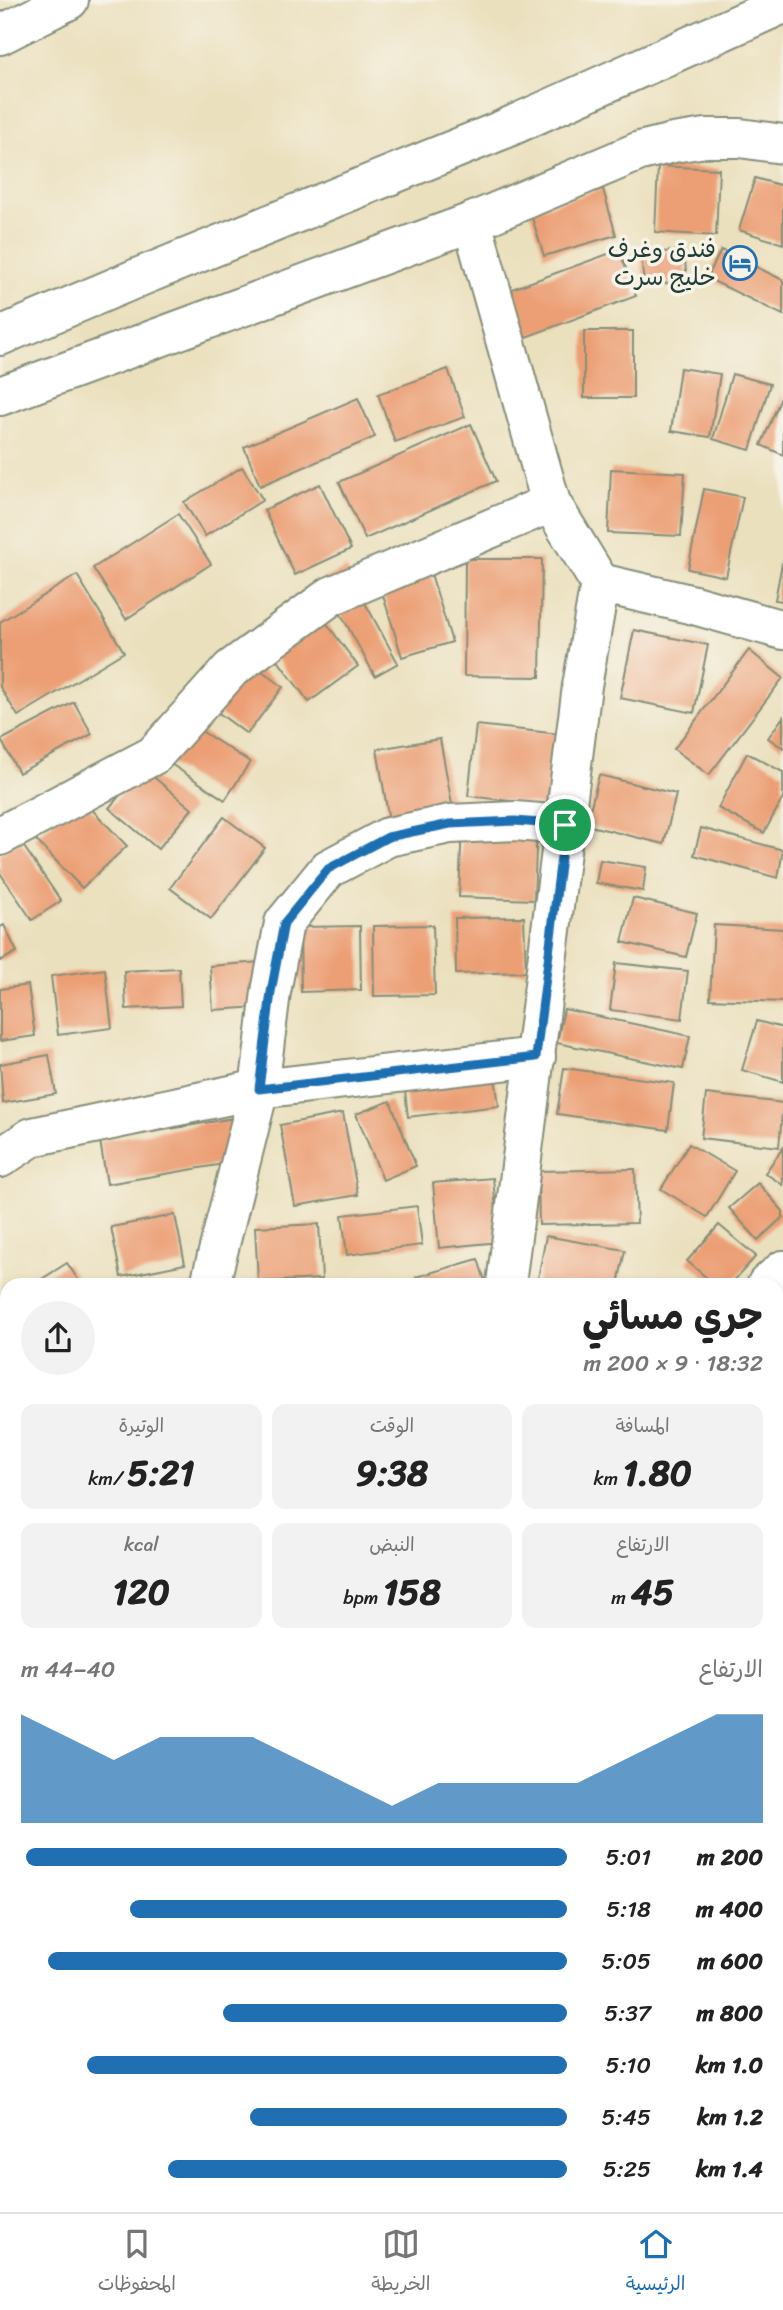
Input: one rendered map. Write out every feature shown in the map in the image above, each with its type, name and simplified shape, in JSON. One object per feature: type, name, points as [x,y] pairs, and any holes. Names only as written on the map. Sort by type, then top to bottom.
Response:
[{"type":"street","points":[[0,35],[69,0]]},
{"type":"street","points":[[0,336],[502,130],[783,4]]},
{"type":"street","points":[[0,396],[472,222],[640,151],[706,138],[740,138],[783,144]]},
{"type":"street","points":[[472,222],[551,503],[600,583],[582,686],[507,1278]]},
{"type":"street","points":[[0,836],[155,755],[231,670],[331,596],[551,503]]},
{"type":"street","points":[[600,583],[783,630]]},
{"type":"street","points":[[212,1278],[259,1089],[271,992],[284,923],[328,869],[388,837],[450,824],[515,821],[565,825]]},
{"type":"street","points":[[0,1158],[32,1137],[259,1089],[536,1057]]},
{"type":"building","points":[[658,166],[719,169],[716,236],[655,232]]},
{"type":"building","points":[[755,178],[783,186],[783,244],[739,230]]},
{"type":"building","points":[[603,189],[616,235],[544,256],[530,211]]},
{"type":"building","points":[[619,250],[636,296],[518,340],[501,293]]},
{"type":"building","points":[[684,250],[687,282],[644,285],[641,254]]},
{"type":"building","points":[[721,250],[783,280],[783,315],[707,278]]},
{"type":"building","points":[[584,331],[633,331],[633,398],[584,398]]},
{"type":"building","points":[[680,368],[720,374],[710,437],[671,431]]},
{"type":"building","points":[[448,369],[465,417],[395,442],[378,394]]},
{"type":"building","points":[[732,374],[770,384],[750,450],[713,439]]},
{"type":"building","points":[[783,393],[783,455],[761,445]]},
{"type":"building","points":[[358,398],[375,437],[260,486],[244,447]]},
{"type":"building","points":[[471,424],[496,481],[365,539],[339,482]]},
{"type":"building","points":[[242,467],[263,500],[205,536],[184,502]]},
{"type":"building","points":[[611,469],[685,473],[681,536],[608,533]]},
{"type":"building","points":[[320,484],[351,549],[295,575],[264,510]]},
{"type":"building","points":[[704,489],[743,497],[726,577],[688,569]]},
{"type":"building","points":[[178,514],[211,564],[126,619],[93,568]]},
{"type":"building","points":[[424,551],[452,642],[402,657],[374,566]]},
{"type":"building","points":[[465,559],[542,559],[540,677],[464,676]]},
{"type":"building","points":[[783,563],[783,601],[775,600]]},
{"type":"building","points":[[346,568],[398,663],[375,676],[322,580]]},
{"type":"building","points":[[77,575],[124,652],[18,716],[0,687],[0,622]]},
{"type":"building","points":[[311,602],[358,666],[309,702],[261,638]]},
{"type":"building","points":[[634,630],[708,645],[694,713],[620,698]]},
{"type":"building","points":[[232,648],[283,687],[247,734],[196,696]]},
{"type":"building","points":[[749,650],[783,678],[709,775],[674,749]]},
{"type":"building","points":[[74,702],[92,734],[19,773],[1,740]]},
{"type":"building","points":[[783,717],[783,748],[768,738]]},
{"type":"building","points":[[192,725],[250,762],[225,800],[168,762]]},
{"type":"building","points":[[476,725],[559,734],[551,806],[468,796]]},
{"type":"building","points":[[440,739],[453,810],[389,821],[377,749]]},
{"type":"building","points":[[747,753],[783,772],[783,798],[764,833],[718,808]]},
{"type":"building","points":[[143,768],[192,809],[158,849],[109,808]]},
{"type":"building","points":[[599,775],[676,794],[664,844],[586,825]]},
{"type":"building","points":[[80,797],[127,846],[82,888],[35,839]]},
{"type":"building","points":[[224,817],[265,848],[211,919],[170,888]]},
{"type":"building","points":[[462,823],[537,825],[534,900],[459,897]]},
{"type":"building","points":[[701,828],[783,850],[778,878],[694,855]]},
{"type":"building","points":[[20,841],[61,901],[32,920],[0,873],[0,854]]},
{"type":"building","points":[[600,860],[646,867],[643,891],[596,883]]},
{"type":"building","points":[[633,898],[697,913],[686,957],[622,942]]},
{"type":"building","points":[[524,917],[526,972],[456,974],[455,918]]},
{"type":"building","points":[[4,925],[17,952],[0,961],[0,927]]},
{"type":"building","points":[[433,925],[435,995],[374,996],[373,926]]},
{"type":"building","points":[[714,925],[783,929],[783,1002],[710,999]]},
{"type":"building","points":[[360,926],[361,990],[301,992],[300,927]]},
{"type":"building","points":[[272,961],[275,1006],[213,1010],[210,966]]},
{"type":"building","points":[[616,963],[688,971],[682,1019],[610,1010]]},
{"type":"building","points":[[179,968],[181,1006],[126,1009],[124,971]]},
{"type":"building","points":[[105,969],[112,1028],[58,1035],[51,976]]},
{"type":"building","points":[[28,985],[35,1036],[0,1041],[0,989]]},
{"type":"building","points":[[564,1009],[690,1036],[683,1069],[557,1043]]},
{"type":"building","points":[[757,1021],[783,1028],[783,1082],[742,1070]]},
{"type":"building","points":[[49,1055],[56,1094],[3,1103],[0,1064]]},
{"type":"building","points":[[493,1063],[499,1106],[408,1117],[403,1074]]},
{"type":"building","points":[[564,1068],[674,1083],[668,1130],[557,1114]]},
{"type":"building","points":[[706,1094],[783,1103],[779,1147],[701,1138]]},
{"type":"building","points":[[390,1101],[416,1166],[383,1180],[356,1114]]},
{"type":"building","points":[[343,1113],[358,1195],[295,1206],[280,1125]]},
{"type":"building","points":[[234,1118],[241,1161],[107,1184],[100,1141]]},
{"type":"building","points":[[689,1144],[735,1171],[707,1217],[661,1189]]},
{"type":"building","points":[[783,1148],[783,1185],[765,1173]]},
{"type":"building","points":[[635,1169],[637,1223],[539,1225],[538,1171]]},
{"type":"building","points":[[493,1178],[499,1242],[439,1248],[433,1183]]},
{"type":"building","points":[[758,1183],[783,1211],[783,1217],[758,1240],[729,1208]]},
{"type":"building","points":[[417,1206],[422,1245],[347,1255],[342,1215]]},
{"type":"building","points":[[175,1215],[185,1264],[121,1277],[111,1227]]},
{"type":"building","points":[[319,1224],[322,1278],[258,1278],[255,1227]]},
{"type":"building","points":[[719,1225],[756,1256],[736,1278],[707,1278],[687,1261]]},
{"type":"building","points":[[546,1236],[625,1250],[619,1278],[538,1278]]},
{"type":"building","points":[[478,1259],[484,1278],[416,1278]]},
{"type":"building","points":[[67,1263],[77,1278],[43,1278]]},
{"type":"place","name":"فندق وغرف خليج سرت","points":[[740,263]]},
{"type":"route","points":[[515,821],[565,825],[536,1057],[259,1089],[271,992],[284,923],[328,869],[388,837],[450,824],[515,821]]}]
